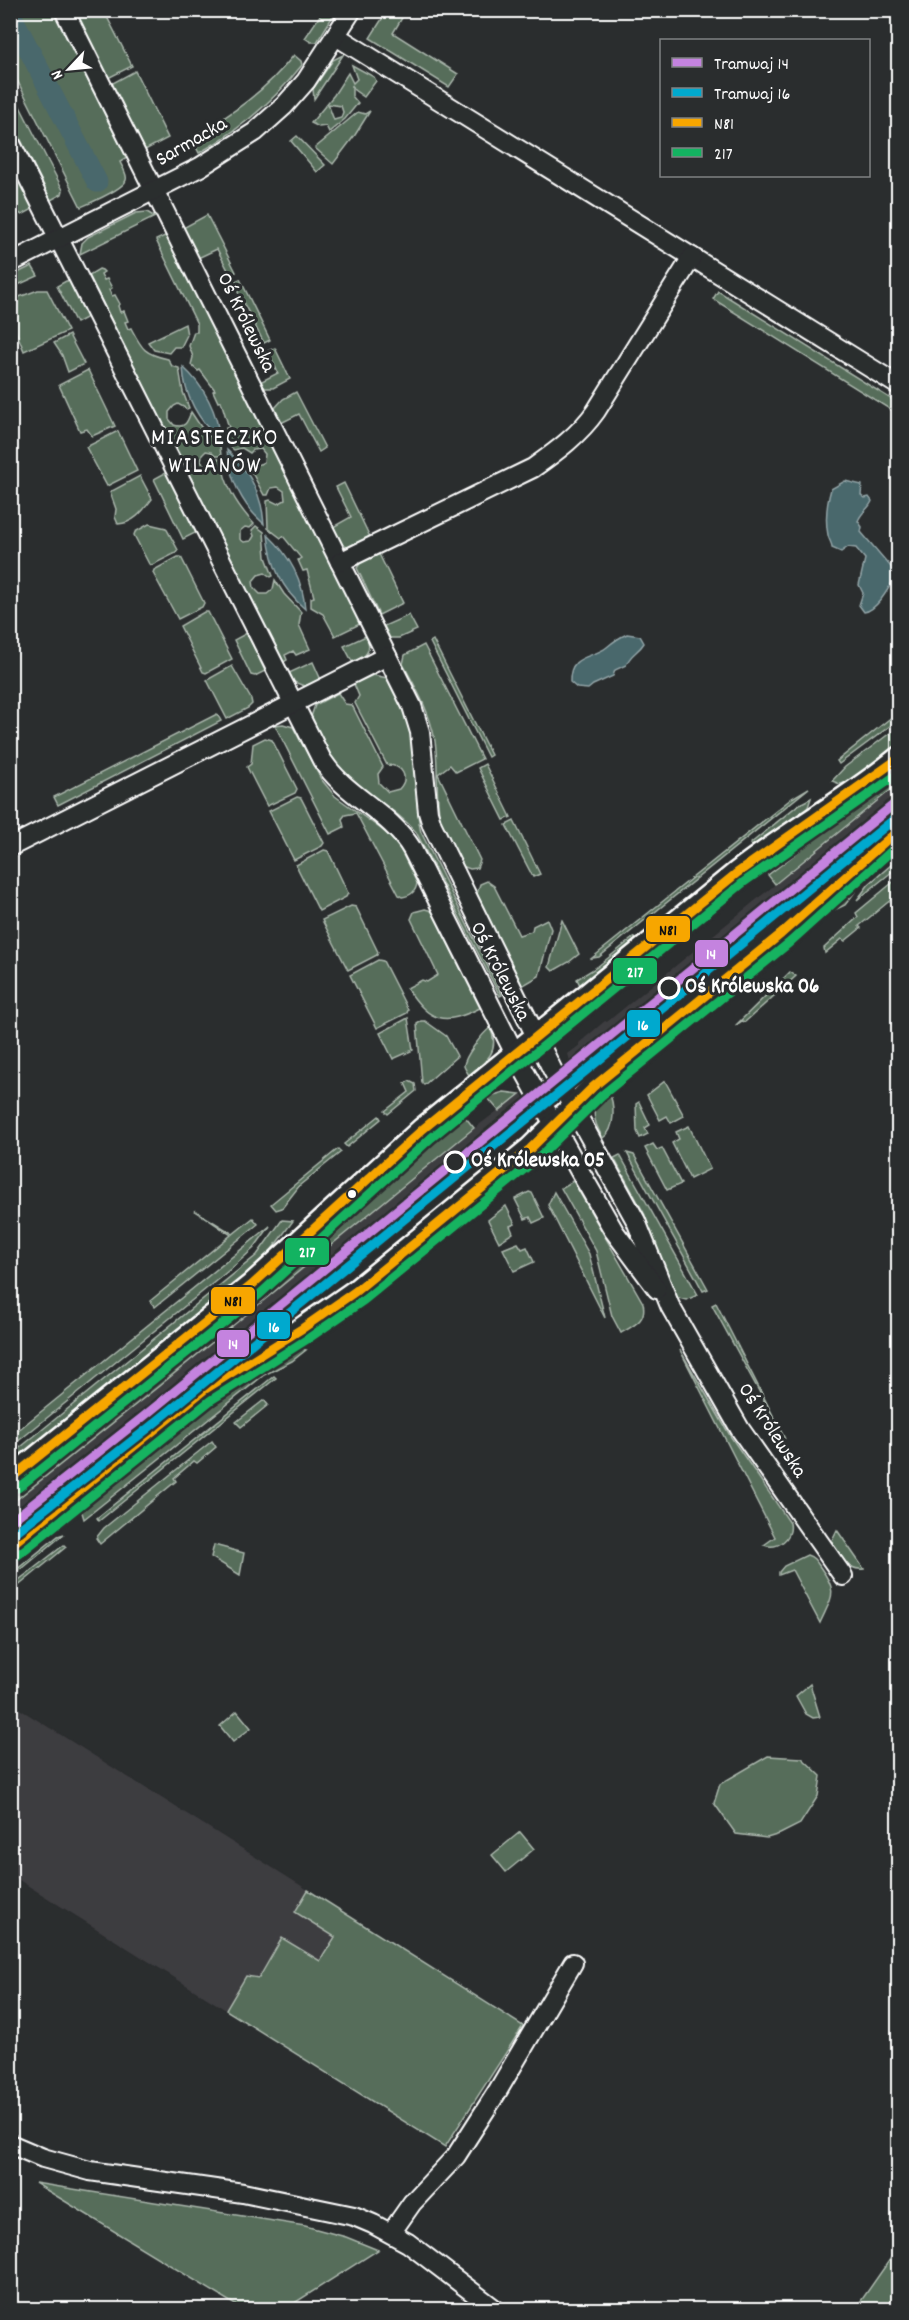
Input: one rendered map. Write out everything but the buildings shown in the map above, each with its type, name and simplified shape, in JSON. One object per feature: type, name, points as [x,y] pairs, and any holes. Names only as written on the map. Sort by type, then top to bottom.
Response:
[{"type":"street","name":"Oś Królewska","points":[[63,10],[412,706],[420,732],[428,812],[432,825],[572,1107],[636,1221],[670,1306]]},
{"type":"street","name":"Sarmacka","points":[[10,263],[231,148],[269,121],[306,81],[352,10]]},
{"type":"street","points":[[336,36],[898,386]]},
{"type":"street","name":"Oś Królewska","points":[[10,142],[322,760],[345,788],[394,824],[412,849],[515,1054],[614,1231],[670,1306],[740,1429],[843,1576]]},
{"type":"street","points":[[340,562],[533,468],[557,452],[596,411],[692,257]]},
{"type":"street","points":[[10,847],[387,656]]},
{"type":"street","points":[[10,1479],[252,1285],[414,1136],[737,873],[783,839],[860,789],[898,759]]},
{"type":"street","points":[[10,1546],[204,1390],[315,1321],[356,1291],[530,1149],[601,1080],[781,934],[898,830]]},
{"type":"street","points":[[391,2233],[412,2203],[456,2156],[573,1964]]},
{"type":"street","points":[[10,2144],[43,2158],[90,2171],[243,2193],[354,2216],[391,2233],[496,2310]]},
{"type":"shaded area","points":[[898,784],[898,807],[590,1060],[588,1059],[578,1067],[570,1061],[568,1054],[605,1021],[607,1022]]},
{"type":"shaded area","points":[[521,1093],[527,1102],[527,1108],[509,1123],[510,1125],[11,1527],[11,1504]]},
{"type":"shaded area","points":[[10,1703],[308,1890],[295,1912],[335,1937],[320,1962],[282,1939],[259,1978],[246,1976],[226,2010],[11,1875]]},
{"type":"green space","points":[[11,10],[53,11],[127,158],[120,162],[126,176],[124,184],[81,207],[11,68]]},
{"type":"green space","points":[[85,11],[104,11],[132,66],[108,78],[77,15]]},
{"type":"green space","points":[[323,11],[336,11],[317,42],[311,42],[305,38]]},
{"type":"green space","points":[[387,11],[406,11],[393,33],[458,74],[449,87],[370,38]]},
{"type":"green space","points":[[294,55],[302,65],[279,91],[242,125],[199,153],[193,141],[194,136],[248,100]]},
{"type":"green space","points":[[343,55],[314,99],[313,89],[333,60]]},
{"type":"green space","points":[[352,65],[374,77],[376,81],[364,97],[354,90],[352,85],[352,96],[358,103],[345,119],[329,132],[326,126],[319,127],[311,123],[334,95],[348,73],[353,83],[357,79]],"holes":[[[328,104],[341,106],[343,112],[341,118],[334,120]]]},
{"type":"green space","points":[[135,71],[168,138],[145,150],[111,84]]},
{"type":"green space","points":[[10,87],[63,190],[62,194],[51,200],[11,120]]},
{"type":"green space","points":[[370,111],[333,164],[315,148],[358,112],[365,114]]},
{"type":"green space","points":[[297,136],[325,165],[317,172],[291,141]]},
{"type":"green space","points":[[10,158],[35,208],[22,215],[13,205],[11,197]]},
{"type":"green space","points":[[147,212],[155,217],[80,254],[82,243],[88,237],[136,213]]},
{"type":"green space","points":[[207,215],[236,272],[230,274],[217,249],[198,258],[183,228]]},
{"type":"green space","points":[[167,235],[362,623],[335,636],[323,614],[311,607],[311,598],[314,597],[307,570],[303,571],[298,560],[301,558],[283,536],[281,538],[268,528],[267,501],[278,504],[285,500],[284,491],[278,487],[271,488],[268,495],[264,495],[250,469],[253,464],[264,462],[265,454],[261,449],[250,453],[242,448],[234,450],[227,444],[226,428],[229,428],[221,401],[218,402],[213,391],[215,390],[200,370],[198,371],[191,365],[193,357],[189,346],[194,332],[197,332],[197,324],[156,240]]},
{"type":"green space","points":[[32,266],[38,276],[11,288],[11,276]]},
{"type":"green space","points":[[99,269],[104,272],[101,274],[104,280],[107,279],[112,288],[109,290],[112,296],[115,295],[120,304],[118,306],[120,312],[124,311],[128,329],[131,328],[141,346],[149,353],[168,359],[172,366],[179,368],[183,392],[189,408],[178,404],[174,406],[169,412],[169,419],[174,425],[181,426],[186,423],[191,412],[203,430],[220,446],[221,456],[215,456],[206,451],[201,461],[204,465],[213,464],[215,459],[221,459],[225,478],[232,494],[254,524],[240,531],[240,539],[244,542],[251,541],[254,536],[252,530],[256,526],[264,532],[266,557],[273,576],[265,573],[258,575],[253,581],[254,588],[260,594],[267,594],[273,589],[275,580],[284,594],[301,612],[299,625],[310,649],[296,655],[293,651],[285,655],[287,660],[282,663],[89,275]]},
{"type":"green space","points":[[240,279],[270,340],[264,343],[233,282]]},
{"type":"green space","points":[[66,281],[73,281],[89,316],[76,323],[57,286]]},
{"type":"green space","points":[[38,290],[47,290],[68,331],[24,351],[11,319],[11,300]]},
{"type":"green space","points":[[718,291],[896,402],[891,410],[713,299]]},
{"type":"green space","points":[[185,324],[187,335],[181,347],[174,347],[169,353],[154,350],[148,342]]},
{"type":"green space","points":[[69,335],[84,364],[68,372],[62,355],[54,343]]},
{"type":"green space","points":[[275,348],[290,379],[273,388],[265,388],[260,382],[278,373],[268,351]]},
{"type":"green space","points":[[88,370],[115,426],[92,436],[87,429],[80,431],[59,385]]},
{"type":"green space","points":[[296,392],[325,448],[319,452],[299,414],[281,423],[275,408],[283,399]]},
{"type":"green space","points":[[118,431],[137,471],[107,486],[86,447]]},
{"type":"green space","points":[[167,472],[197,532],[183,539],[154,479]]},
{"type":"green space","points":[[140,476],[152,499],[133,519],[118,524],[110,492]]},
{"type":"green space","points":[[344,483],[371,539],[350,548],[342,545],[333,527],[351,517],[336,487]]},
{"type":"green space","points":[[149,524],[166,528],[178,550],[152,565],[149,564],[134,535],[135,532]]},
{"type":"green space","points":[[378,552],[403,603],[379,615],[357,568],[363,559]]},
{"type":"green space","points":[[181,557],[204,603],[202,607],[178,619],[153,573],[154,570]]},
{"type":"green space","points":[[208,612],[232,659],[206,673],[203,672],[180,626]]},
{"type":"green space","points":[[409,615],[417,630],[399,638],[390,638],[384,626]]},
{"type":"green space","points":[[247,633],[265,671],[255,676],[251,675],[234,640]]},
{"type":"green space","points":[[366,636],[369,645],[367,652],[353,663],[344,646]]},
{"type":"green space","points":[[433,640],[491,755],[488,757],[430,642]]},
{"type":"green space","points":[[424,645],[482,759],[456,772],[450,765],[438,774],[480,860],[477,868],[470,869],[462,866],[446,837],[439,809],[433,730],[422,701],[403,664],[405,655]]},
{"type":"green space","points":[[313,662],[321,680],[304,686],[294,682],[289,673]]},
{"type":"green space","points":[[232,666],[252,704],[227,719],[207,680]]},
{"type":"green space","points":[[373,675],[387,678],[407,720],[414,748],[421,832],[502,995],[500,996],[416,832],[402,818],[347,777],[329,753],[311,717],[315,705],[338,693],[345,704],[352,705],[383,767],[378,774],[379,783],[388,792],[399,789],[404,780],[403,772],[397,767],[387,765],[355,703],[359,696],[354,684]]},
{"type":"green space","points":[[898,712],[898,720],[839,764],[837,761]]},
{"type":"green space","points":[[217,714],[221,721],[58,805],[54,797]]},
{"type":"green space","points":[[283,724],[293,727],[321,779],[335,796],[397,843],[417,883],[408,896],[399,895],[356,813],[345,815],[342,819],[344,827],[330,834],[275,725]]},
{"type":"green space","points":[[898,727],[898,744],[895,747],[849,782],[840,784],[832,781],[845,767]]},
{"type":"green space","points":[[265,738],[272,740],[297,789],[295,793],[267,806],[247,767],[251,764],[253,744]]},
{"type":"green space","points":[[485,764],[511,817],[504,820],[478,768]]},
{"type":"green space","points":[[898,775],[898,784],[775,884],[768,875]]},
{"type":"green space","points":[[809,788],[599,957],[592,958],[792,798]]},
{"type":"green space","points":[[297,797],[301,798],[324,843],[294,860],[269,811]]},
{"type":"green space","points":[[811,798],[803,813],[752,846],[750,844],[798,805]]},
{"type":"green space","points":[[898,807],[898,813],[850,853],[795,906],[619,1051],[613,1041]]},
{"type":"green space","points":[[514,821],[540,874],[533,877],[506,825]]},
{"type":"green space","points":[[898,846],[898,851],[866,878],[845,905],[826,914],[824,912],[863,875]]},
{"type":"green space","points":[[324,850],[328,851],[348,893],[346,897],[319,911],[296,865]]},
{"type":"green space","points":[[898,859],[898,867],[857,900],[869,884]]},
{"type":"green space","points":[[898,878],[898,894],[859,926],[861,928],[845,941],[842,939],[825,953],[824,948],[858,917],[856,913]]},
{"type":"green space","points":[[487,881],[494,886],[519,935],[532,931],[533,926],[547,919],[551,929],[539,976],[522,986],[477,894],[480,884]]},
{"type":"green space","points":[[351,906],[356,907],[378,952],[377,955],[348,970],[322,920]]},
{"type":"green space","points":[[425,909],[432,911],[480,1008],[456,1017],[438,1018],[423,1008],[407,988],[422,980],[427,982],[438,975],[411,919],[414,912]]},
{"type":"green space","points":[[562,920],[579,954],[553,971],[549,967]]},
{"type":"green space","points":[[634,937],[636,940],[580,985],[577,979],[597,967]]},
{"type":"green space","points":[[378,960],[383,961],[408,1010],[407,1013],[377,1028],[350,975]]},
{"type":"green space","points":[[790,972],[796,976],[745,1022],[742,1021],[735,1026]]},
{"type":"green space","points":[[408,1018],[413,1050],[393,1059],[380,1033]]},
{"type":"green space","points":[[422,1021],[446,1036],[457,1056],[424,1085],[417,1024]]},
{"type":"green space","points":[[490,1028],[494,1043],[493,1050],[486,1060],[469,1075],[464,1066],[467,1057],[474,1045]]},
{"type":"green space","points":[[409,1081],[415,1084],[416,1091],[388,1114],[385,1111],[409,1092],[405,1083]]},
{"type":"green space","points":[[665,1081],[684,1116],[671,1123],[667,1116],[660,1120],[647,1095]]},
{"type":"green space","points":[[608,1091],[613,1116],[610,1129],[603,1138],[596,1125],[594,1113],[598,1102]]},
{"type":"green space","points":[[504,1092],[520,1094],[499,1111],[487,1097]]},
{"type":"green space","points":[[639,1102],[650,1125],[645,1128],[648,1134],[640,1138],[637,1131],[636,1104]]},
{"type":"green space","points":[[462,1113],[474,1128],[11,1504],[11,1495],[257,1297]]},
{"type":"green space","points":[[379,1116],[381,1119],[347,1147],[344,1144]]},
{"type":"green space","points":[[689,1126],[710,1169],[690,1179],[672,1143],[679,1139],[676,1132]]},
{"type":"green space","points":[[653,1144],[657,1150],[662,1148],[681,1184],[667,1190],[645,1148]]},
{"type":"green space","points":[[338,1149],[341,1152],[300,1185],[282,1208],[276,1210],[271,1204]]},
{"type":"green space","points":[[627,1153],[634,1155],[708,1289],[703,1291]]},
{"type":"green space","points":[[620,1155],[698,1295],[686,1300],[675,1297],[645,1215],[614,1158]]},
{"type":"green space","points":[[573,1181],[643,1303],[643,1314],[639,1321],[621,1333],[612,1316],[596,1251],[561,1188]]},
{"type":"green space","points":[[529,1192],[532,1193],[544,1218],[533,1223],[530,1217],[525,1219],[515,1199]]},
{"type":"green space","points":[[554,1192],[589,1254],[605,1318],[548,1205]]},
{"type":"green space","points":[[506,1206],[515,1224],[510,1226],[513,1233],[499,1242],[488,1220]]},
{"type":"green space","points":[[194,1210],[233,1234],[253,1218],[258,1224],[155,1307],[150,1301],[231,1235]]},
{"type":"green space","points":[[282,1220],[293,1221],[256,1267],[19,1460],[17,1458],[11,1463],[11,1455],[257,1255]]},
{"type":"green space","points":[[270,1226],[254,1248],[233,1267],[11,1447],[11,1436]]},
{"type":"green space","points":[[518,1243],[522,1249],[527,1247],[534,1262],[514,1271],[503,1249]]},
{"type":"green space","points":[[317,1281],[323,1289],[266,1327],[264,1325]]},
{"type":"green space","points":[[716,1303],[785,1439],[712,1305]]},
{"type":"green space","points":[[294,1348],[306,1350],[292,1361],[264,1375],[84,1519],[81,1509],[87,1501],[203,1407],[258,1369]]},
{"type":"green space","points":[[680,1350],[731,1437],[790,1523],[789,1533],[783,1542],[774,1546],[764,1545],[775,1537]]},
{"type":"green space","points":[[274,1376],[276,1378],[99,1521],[97,1518]]},
{"type":"green space","points":[[264,1400],[268,1405],[241,1427],[236,1422]]},
{"type":"green space","points":[[212,1441],[216,1447],[197,1463],[194,1461],[174,1478],[176,1481],[100,1544],[96,1538],[104,1528]]},
{"type":"green space","points":[[837,1530],[864,1569],[848,1565],[839,1556],[832,1540]]},
{"type":"green space","points":[[64,1534],[11,1578],[11,1574],[58,1536]]},
{"type":"green space","points":[[64,1545],[66,1547],[11,1592],[11,1586]]},
{"type":"green space","points":[[214,1545],[244,1553],[240,1575],[211,1557]]},
{"type":"green space","points":[[807,1555],[817,1563],[832,1589],[832,1595],[820,1623],[792,1570],[779,1575],[784,1566]]},
{"type":"green space","points":[[810,1684],[820,1717],[813,1718],[806,1714],[796,1696]]},
{"type":"green space","points":[[237,1711],[251,1728],[233,1742],[220,1726]]},
{"type":"green space","points":[[768,1756],[802,1758],[821,1776],[818,1796],[800,1824],[780,1834],[767,1838],[736,1834],[714,1803],[720,1784]]},
{"type":"green space","points":[[520,1832],[534,1849],[506,1872],[492,1855]]},
{"type":"green space","points":[[308,1890],[523,2026],[445,2147],[226,2010],[246,1976],[259,1978],[282,1938],[320,1961],[335,1937],[295,1912]]},
{"type":"green space","points":[[35,2183],[305,2226],[346,2237],[378,2250],[285,2309],[242,2309]]},
{"type":"green space","points":[[898,2248],[898,2309],[856,2309],[856,2308]]},
{"type":"water","points":[[183,367],[191,374],[209,400],[219,430],[220,441],[194,407],[186,388]]},
{"type":"water","points":[[227,450],[242,466],[253,483],[263,513],[264,524],[249,508],[238,490]]},
{"type":"water","points":[[845,481],[862,485],[861,495],[865,498],[869,497],[872,501],[858,521],[862,527],[861,532],[897,574],[878,603],[869,611],[864,612],[859,605],[863,593],[859,585],[865,559],[856,548],[848,547],[841,552],[832,548],[828,537],[827,512],[831,489]]},
{"type":"water","points":[[268,535],[294,569],[304,598],[305,609],[290,593],[279,576],[272,557]]},
{"type":"water","points":[[627,634],[640,636],[644,643],[626,665],[615,670],[613,676],[588,689],[577,688],[570,682],[573,666],[578,661],[601,651]]},
{"type":"waterway","points":[[10,13],[97,182]]},
{"type":"tram line","name":"14","points":[[10,1522],[143,1417],[898,801]]},
{"type":"tram line","name":"16","points":[[17,1531],[151,1426],[898,816]]},
{"type":"transit line","name":"N81","points":[[10,1479],[252,1285],[423,1129],[737,873],[898,759]]},
{"type":"transit line","name":"217","points":[[18,1488],[260,1294],[431,1138],[744,882],[898,774]]},
{"type":"transit line","name":"N81","points":[[10,1546],[204,1390],[303,1328],[356,1291],[530,1149],[593,1087],[781,934],[898,830]]},
{"type":"transit line","name":"217","points":[[18,1555],[211,1400],[364,1300],[538,1158],[601,1096],[789,943],[898,845]]},
{"type":"place","name":"Oś Królewska 06","points":[[669,988]]},
{"type":"place","name":"Oś Królewska 05","points":[[455,1162]]},
{"type":"district","name":"MIASTECZKO WILANÓW","points":[[215,453]]}]
